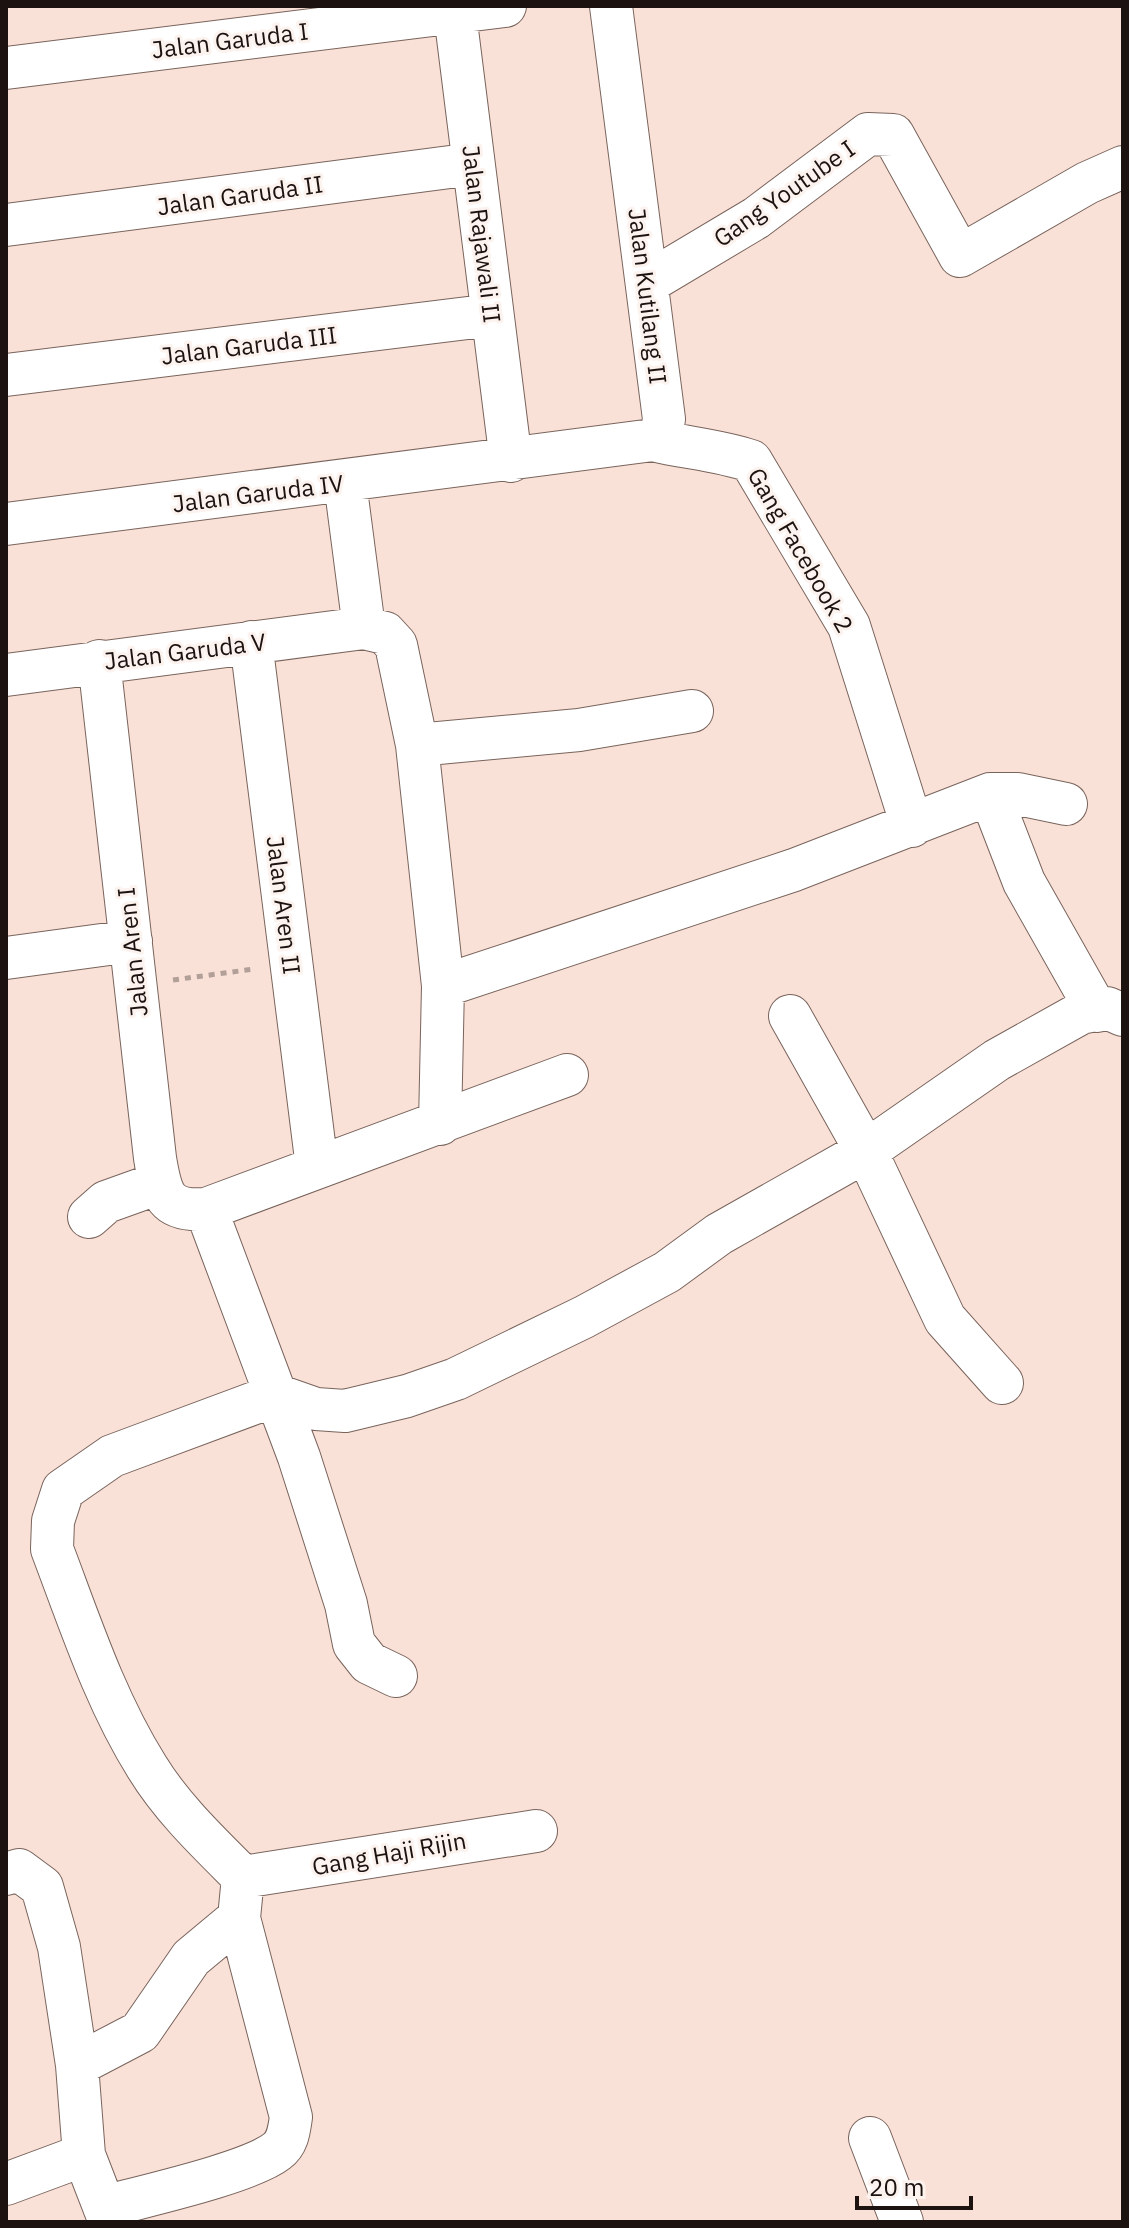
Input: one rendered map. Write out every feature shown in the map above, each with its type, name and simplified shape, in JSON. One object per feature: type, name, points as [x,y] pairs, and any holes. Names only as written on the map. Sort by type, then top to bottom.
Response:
[{"type":"street","name":"Jalan Garuda I","points":[[6,68],[454,9],[505,6]]},
{"type":"street","name":"Jalan Kutilang II","points":[[611,6],[664,419],[662,431],[653,440]]},
{"type":"street","name":"Jalan Rajawali II","points":[[454,9],[511,461]]},
{"type":"street","name":"Gang Youtube I","points":[[647,283],[756,218],[868,134],[893,135],[960,256],[1087,183],[1123,167]]},
{"type":"street","name":"Jalan Garuda II","points":[[6,225],[473,164]]},
{"type":"street","name":"Jalan Garuda III","points":[[6,375],[492,315]]},
{"type":"street","points":[[511,461],[653,440]]},
{"type":"street","name":"Gang Facebook 2","points":[[653,440],[686,448],[720,450],[751,461],[849,626],[912,826]]},
{"type":"street","name":"Jalan Garuda IV","points":[[6,524],[511,461]]},
{"type":"street","points":[[345,482],[364,628],[385,633],[396,645],[417,745],[443,986],[440,1124]]},
{"type":"street","name":"Jalan Garuda V","points":[[6,675],[364,628]]},
{"type":"street","name":"Jalan Aren II","points":[[251,642],[317,1167]]},
{"type":"street","name":"Jalan Aren I","points":[[99,661],[159,1183]]},
{"type":"street","points":[[417,745],[579,730],[692,711]]},
{"type":"street","points":[[990,794],[1024,882],[1110,1013]]},
{"type":"street","points":[[443,986],[794,870],[990,794],[1018,794],[1066,804]]},
{"type":"street","points":[[6,958],[131,941]]},
{"type":"street","points":[[6,1874],[19,1870],[42,1887],[59,1947],[77,2065],[84,2155],[107,2214],[250,2164],[278,2151],[288,2136],[291,2117],[239,1918],[243,1877],[194,1828],[147,1769],[115,1709],[52,1549],[53,1521],[63,1490],[112,1456],[276,1395],[316,1409],[345,1411],[407,1396],[456,1379],[584,1317],[667,1272],[719,1234],[866,1151],[997,1060],[1081,1013],[1110,1013]]},
{"type":"street","points":[[790,1016],[866,1151],[945,1319],[1002,1383]]},
{"type":"street","points":[[89,1217],[106,1202],[159,1183],[171,1204],[184,1211],[206,1209],[567,1075]]},
{"type":"street","points":[[206,1209],[276,1395],[346,1604],[354,1644],[369,1663],[396,1676]]},
{"type":"street","name":"Gang Haji Rijin","points":[[243,1877],[536,1831]]},
{"type":"street","points":[[77,2065],[140,2032],[191,1958],[239,1918]]},
{"type":"street","points":[[870,2138],[902,2222]]},
{"type":"street","points":[[6,2184],[84,2155]]},
{"type":"path","points":[[136,985],[291,964]]}]
